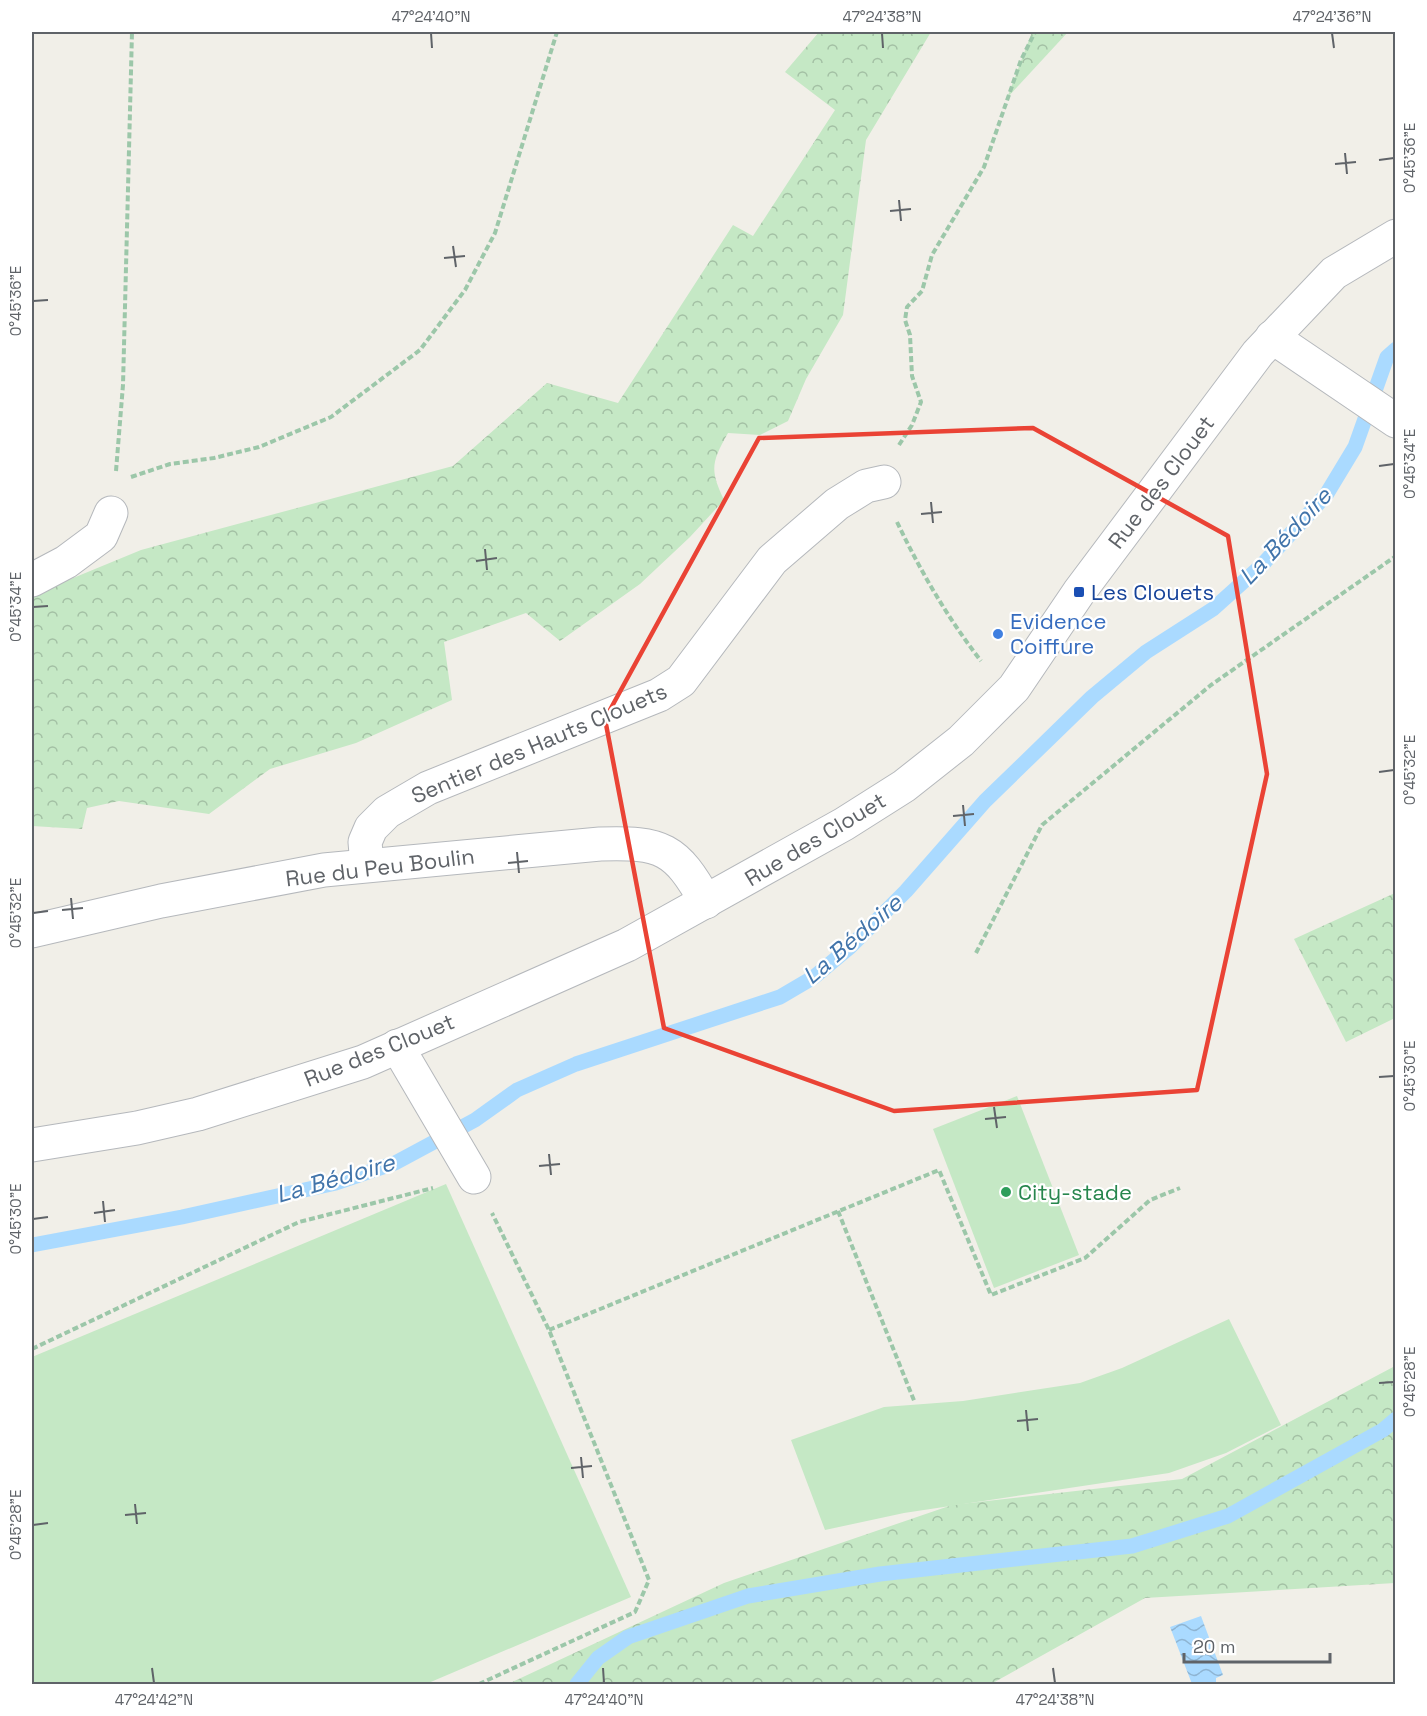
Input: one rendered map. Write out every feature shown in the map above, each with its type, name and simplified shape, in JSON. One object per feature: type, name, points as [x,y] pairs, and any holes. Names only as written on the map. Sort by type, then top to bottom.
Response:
[{"type":"street","name":"Rue des Clouet","points":[[32,1145],[137,1128],[198,1114],[363,1062],[627,945],[844,824],[904,786],[961,741],[1014,688],[1079,592],[1258,352],[1334,273],[1395,236]]},
{"type":"street","points":[[1272,337],[1395,421]]},
{"type":"street","name":"Sentier des Hauts Clouets","points":[[367,865],[365,842],[371,828],[387,812],[428,788],[659,695],[681,681],[772,560],[837,504],[866,486],[884,482]]},
{"type":"street","points":[[32,580],[66,562],[101,536],[112,499]]},
{"type":"street","name":"Rue du Peu Boulin","points":[[32,931],[161,901],[324,870],[600,843],[631,843],[671,854],[684,865],[706,902]]},
{"type":"street","points":[[397,1046],[474,1177]]},
{"type":"path","points":[[112,499],[123,385],[132,32]]},
{"type":"path","points":[[112,499],[170,464],[214,458],[259,447],[331,417],[420,350],[465,291],[495,233],[557,32]]},
{"type":"path","points":[[1014,688],[985,666],[949,620],[910,552],[889,505],[884,482],[891,456],[912,425],[921,402],[912,376],[910,335],[905,320],[907,307],[922,291],[932,255],[984,167],[1021,60],[1035,32]]},
{"type":"path","points":[[976,953],[1042,825],[1211,685],[1395,556]]},
{"type":"path","points":[[549,1330],[939,1170],[991,1295],[1084,1258],[1150,1200],[1180,1188]]},
{"type":"path","points":[[32,1349],[299,1222],[474,1177],[549,1330],[649,1580],[635,1612],[479,1684]]},
{"type":"path","points":[[838,1211],[915,1403]]},
{"type":"highlighted area","points":[[1033,428],[1228,536],[1267,774],[1197,1090],[894,1111],[664,1028],[605,719],[759,438]]},
{"type":"green space","points":[[819,32],[931,32],[866,140],[843,315],[806,379],[788,421],[760,435],[728,433],[718,452],[714,467],[716,481],[724,500],[690,537],[640,584],[560,641],[526,613],[444,642],[452,700],[356,743],[270,769],[209,814],[119,801],[87,808],[82,829],[32,826],[32,595],[141,550],[453,466],[547,383],[618,403],[733,225],[753,236],[835,110],[785,72]]},
{"type":"green space","points":[[1032,32],[1068,32],[1007,98]]},
{"type":"green space","points":[[1395,893],[1395,1018],[1346,1042],[1294,939]]},
{"type":"green space","name":"City-stade","points":[[1017,1096],[1079,1255],[994,1288],[933,1129]]},
{"type":"green space","points":[[446,1184],[631,1597],[426,1684],[32,1684],[32,1357]]},
{"type":"green space","points":[[1229,1319],[1281,1425],[1226,1453],[1169,1473],[904,1513],[825,1530],[791,1440],[884,1407],[963,1401],[1080,1383],[1122,1368]]},
{"type":"green space","points":[[1395,1366],[1395,1583],[1145,1598],[991,1684],[508,1684],[724,1583],[952,1505],[1182,1479]]},
{"type":"water","points":[[1201,1616],[1223,1675],[1216,1678],[1216,1684],[1192,1684],[1170,1627]]},
{"type":"waterway","name":"La Bédoire","points":[[32,1245],[182,1217],[336,1183],[395,1163],[475,1120],[517,1090],[576,1064],[780,997],[814,977],[850,947],[906,891],[985,801],[1092,697],[1146,652],[1213,609],[1262,565],[1326,495],[1355,447],[1387,357],[1396,349]]},
{"type":"waterway","points":[[577,1684],[598,1658],[628,1637],[748,1596],[880,1574],[1132,1546],[1228,1516],[1383,1430],[1396,1419]]},
{"type":"place","name":"Les Clouets","points":[[1079,592]]},
{"type":"place","name":"Evidence Coiffure","points":[[998,634]]},
{"type":"place","name":"City-stade","points":[[1006,1192]]}]
